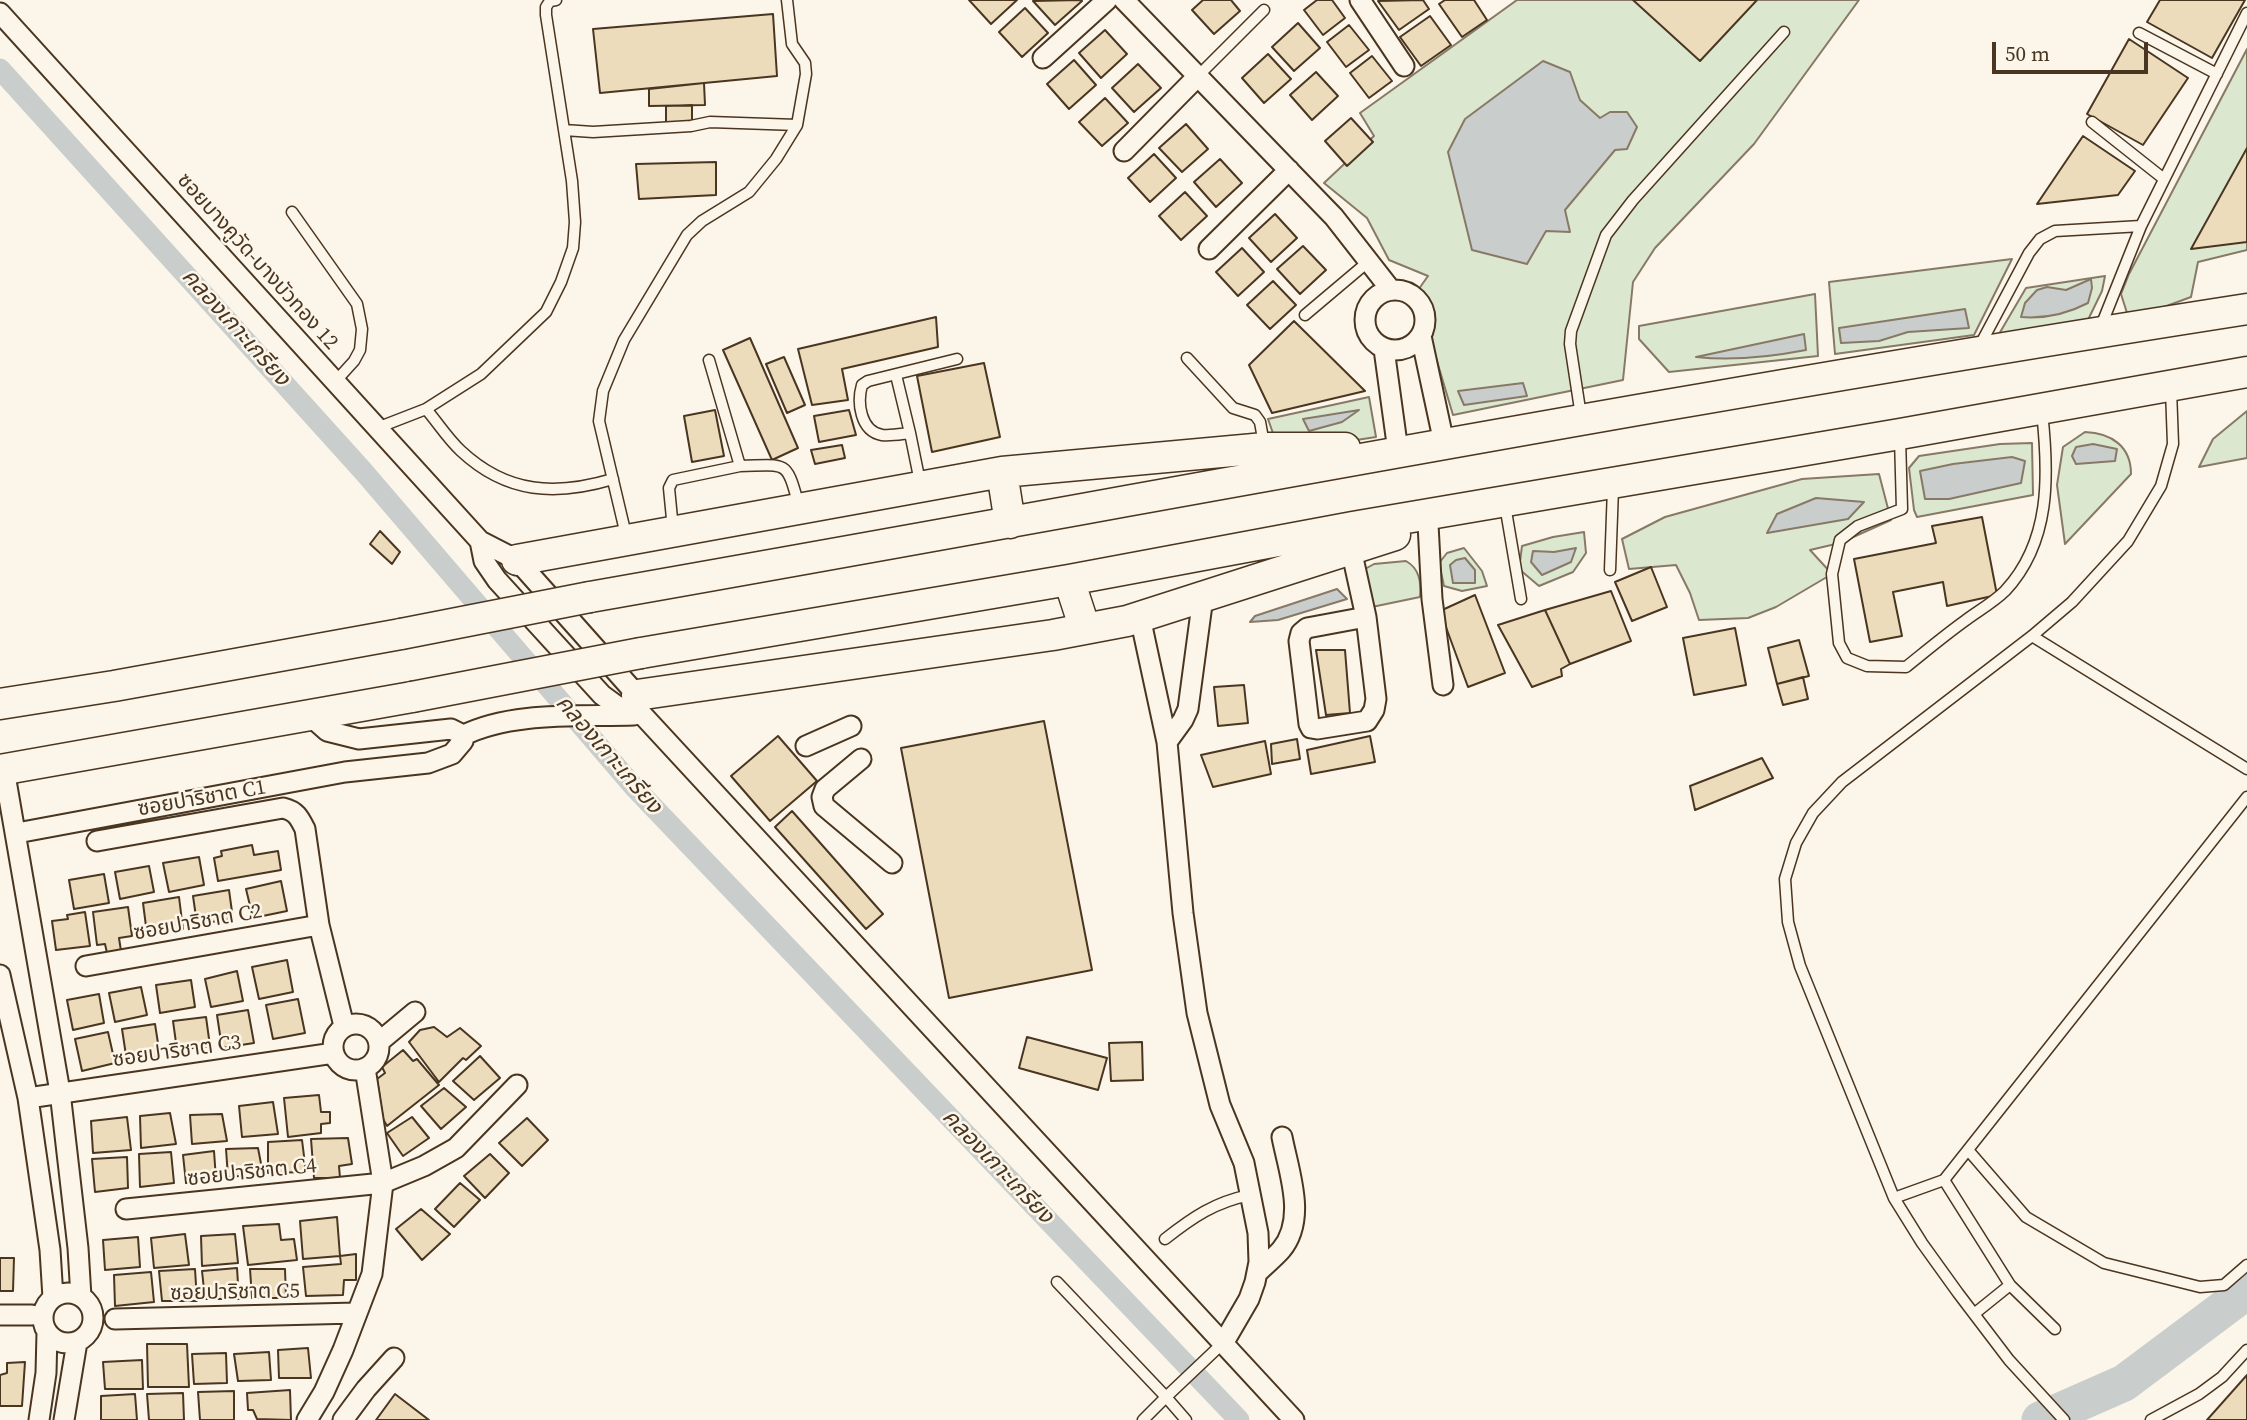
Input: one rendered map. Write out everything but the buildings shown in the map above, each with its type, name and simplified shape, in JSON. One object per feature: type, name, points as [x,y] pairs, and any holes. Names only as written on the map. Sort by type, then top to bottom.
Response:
[{"type":"main road","points":[[0,704],[88,691],[590,597],[1582,420],[1981,343],[2102,325],[2247,309]]},
{"type":"main road","points":[[2,769],[412,697],[641,653],[2247,372]]},
{"type":"main road","points":[[517,560],[1002,472],[1265,448],[1342,447],[1387,453]]},
{"type":"main road","points":[[1002,472],[1010,523]]},
{"type":"main road","points":[[639,707],[1140,617],[1428,524],[1467,508]]},
{"type":"main road","points":[[1069,580],[1085,629]]},
{"type":"street","points":[[1043,58],[1107,0]]},
{"type":"street","points":[[1124,0],[1334,217],[1391,290]]},
{"type":"street","points":[[1360,0],[1404,66]]},
{"type":"street","name":"ซอยบางคูวัด-บางบัวทอง 12","points":[[0,13],[480,541]]},
{"type":"street","points":[[1124,151],[1199,75]]},
{"type":"street","points":[[1209,250],[1289,170]]},
{"type":"street","points":[[1421,336],[1409,347],[1401,350],[1384,349],[1377,345],[1367,333],[1364,317],[1370,302],[1376,296],[1391,290],[1407,292],[1420,304],[1426,320],[1421,336],[1444,443]]},
{"type":"street","points":[[1384,349],[1387,453]]},
{"type":"street","points":[[1428,524],[1432,598],[1443,685]]},
{"type":"street","points":[[480,541],[517,560],[639,707],[1294,1420]]},
{"type":"street","points":[[480,541],[484,561],[497,580],[602,695],[617,706],[639,707]]},
{"type":"street","points":[[1351,549],[1366,617],[1376,699],[1372,716],[1367,721],[1311,728],[1299,641],[1301,633],[1307,628],[1366,617]]},
{"type":"street","points":[[1167,741],[1188,709],[1203,597]]},
{"type":"street","points":[[1140,617],[1167,741],[1183,913],[1197,1013],[1220,1105],[1244,1163],[1258,1233],[1259,1262],[1249,1299],[1224,1342]]},
{"type":"street","points":[[462,736],[487,725],[523,719],[594,716],[639,707]]},
{"type":"street","points":[[309,715],[327,731],[359,739],[439,729],[451,729],[462,736]]},
{"type":"street","points":[[806,746],[851,726]]},
{"type":"street","points":[[17,834],[345,772],[428,763],[452,754],[463,741],[462,736]]},
{"type":"street","points":[[861,759],[824,789],[824,806],[892,863]]},
{"type":"street","points":[[2,769],[17,834],[60,1092],[81,1297]]},
{"type":"street","name":"ซอยปาริชาต C1","points":[[97,841],[283,808],[292,810],[299,816],[305,829],[319,926]]},
{"type":"street","points":[[319,926],[344,1026]]},
{"type":"street","name":"ซอยปาริชาต C2","points":[[86,966],[319,926]]},
{"type":"street","points":[[0,975],[28,1098],[50,1250],[53,1298]]},
{"type":"street","points":[[379,1042],[415,1012]]},
{"type":"street","points":[[359,1023],[366,1026],[372,1030],[379,1042],[379,1053],[374,1062],[365,1068],[355,1070],[338,1062],[333,1043],[344,1026],[359,1023]]},
{"type":"street","name":"ซอยปาริชาต C3","points":[[28,1098],[334,1053]]},
{"type":"street","points":[[307,1420],[324,1392],[368,1290],[372,1274],[383,1182],[365,1068]]},
{"type":"street","name":"ซอยปาริชาต C4","points":[[126,1209],[383,1182],[424,1166],[456,1148],[517,1085]]},
{"type":"street","points":[[1257,1273],[1282,1248],[1293,1223],[1295,1203],[1282,1137]]},
{"type":"street","points":[[72,1293],[81,1297],[92,1312],[90,1330],[77,1342],[66,1344],[47,1333],[43,1314],[46,1305],[53,1298],[72,1293]]},
{"type":"street","name":"ซอยปาริชาต C5","points":[[116,1319],[356,1314]]},
{"type":"street","points":[[0,1315],[32,1315]]},
{"type":"street","points":[[39,1420],[46,1373],[47,1333]]},
{"type":"street","points":[[64,1420],[77,1342]]},
{"type":"street","points":[[343,1420],[394,1358]]},
{"type":"lane","points":[[377,428],[426,409],[481,374],[545,312],[561,282],[573,248],[575,222],[546,15],[546,7],[550,1],[556,0]]},
{"type":"lane","points":[[627,539],[599,421],[603,391],[624,340],[687,235],[702,221],[749,192],[776,159],[797,125],[806,74],[805,63],[792,44],[787,0]]},
{"type":"lane","points":[[1199,75],[1264,10]]},
{"type":"lane","points":[[2102,325],[2141,226],[2247,13]]},
{"type":"lane","points":[[1582,420],[1571,358],[1571,331],[1606,235],[1633,200],[1784,32]]},
{"type":"lane","points":[[2139,33],[2217,74]]},
{"type":"lane","points":[[564,130],[593,132],[691,126],[710,122],[797,125]]},
{"type":"lane","points":[[2092,122],[2164,179]]},
{"type":"lane","points":[[292,212],[357,304],[362,329],[360,350],[335,382]]},
{"type":"lane","points":[[1981,343],[2018,273],[2040,239],[2055,231],[2141,226]]},
{"type":"lane","points":[[1305,315],[1369,261]]},
{"type":"lane","points":[[1187,358],[1233,408],[1255,415],[1260,422],[1265,448]]},
{"type":"lane","points":[[910,433],[884,436],[872,432],[866,426],[860,408],[862,384],[957,359]]},
{"type":"lane","points":[[709,360],[740,466]]},
{"type":"lane","points":[[896,374],[921,486]]},
{"type":"lane","points":[[2064,1420],[1974,1314],[1922,1243],[1894,1198],[1800,966],[1788,922],[1785,879],[1796,843],[1813,813],[1842,782],[2032,636],[2072,602],[2128,541],[2161,486],[2173,444],[2171,386]]},
{"type":"lane","points":[[426,409],[461,451],[496,478],[533,489],[560,490],[613,479]]},
{"type":"lane","points":[[1900,434],[1902,509],[1858,527],[1840,540],[1833,566],[1839,643],[1847,658],[1867,666],[1906,667],[2004,592],[2026,563],[2042,526],[2046,494],[2047,469],[2042,409]]},
{"type":"lane","points":[[674,531],[669,488],[673,480],[740,466],[785,468],[790,475],[800,510]]},
{"type":"lane","points":[[1610,570],[1613,484]]},
{"type":"lane","points":[[1504,501],[1521,599]]},
{"type":"lane","points":[[2032,636],[2247,769]]},
{"type":"lane","points":[[1894,1198],[1944,1180],[2247,797]]},
{"type":"lane","points":[[1968,1150],[2026,1217],[2104,1263],[2200,1287],[2224,1285],[2247,1265]]},
{"type":"lane","points":[[1944,1180],[2010,1284],[2055,1329]]},
{"type":"lane","points":[[1165,1239],[1194,1217],[1225,1200],[1250,1195]]},
{"type":"lane","points":[[1057,1282],[1186,1420]]},
{"type":"lane","points":[[1974,1314],[2010,1284]]},
{"type":"lane","points":[[1143,1420],[1224,1342]]},
{"type":"lane","points":[[2151,1420],[2199,1394],[2222,1377],[2247,1350]]},
{"type":"green space","points":[[1517,0],[1859,0],[1754,144],[1655,248],[1633,282],[1623,380],[1453,415],[1431,341],[1434,328],[1432,314],[1426,302],[1416,293],[1428,276],[1389,260],[1367,218],[1324,183],[1374,136],[1360,113]]},
{"type":"green space","points":[[2247,49],[2247,250],[2198,262],[2191,297],[2153,311],[2127,313],[2121,294],[2129,274]]},
{"type":"green space","points":[[2012,259],[1974,335],[1835,354],[1829,282]]},
{"type":"green space","points":[[2105,276],[2102,291],[2086,324],[1999,334],[2026,288]]},
{"type":"green space","points":[[1815,294],[1818,356],[1669,372],[1639,339],[1639,326]]},
{"type":"green space","points":[[1369,397],[1376,437],[1337,443],[1275,439],[1268,419]]},
{"type":"green space","points":[[2247,411],[2247,458],[2199,467],[2213,439]]},
{"type":"green space","points":[[2085,432],[2103,435],[2118,443],[2127,456],[2131,474],[2065,544],[2057,485],[2063,447]]},
{"type":"green space","points":[[2032,443],[2033,495],[1917,517],[1909,468],[1919,456],[2000,444]]},
{"type":"green space","points":[[1879,474],[1891,520],[1840,543],[1810,550],[1832,574],[1776,607],[1748,618],[1699,620],[1690,593],[1676,565],[1629,569],[1622,539],[1665,517],[1802,479]]},
{"type":"green space","points":[[1584,532],[1586,553],[1573,572],[1539,586],[1519,569],[1522,546]]},
{"type":"green space","points":[[1464,548],[1482,571],[1487,586],[1462,591],[1444,586],[1439,563],[1447,553]]},
{"type":"green space","points":[[1406,561],[1419,576],[1420,597],[1367,608],[1365,569],[1374,564]]},
{"type":"shaded area","points":[[1543,61],[1570,72],[1580,100],[1600,118],[1610,112],[1627,112],[1637,127],[1627,149],[1615,150],[1565,210],[1570,232],[1546,231],[1527,264],[1472,250],[1448,152],[1465,119]]},
{"type":"shaded area","points":[[2091,279],[2092,288],[2088,303],[2056,315],[2021,317],[2025,303],[2037,290],[2047,287],[2066,290]]},
{"type":"shaded area","points":[[1965,309],[1969,328],[1908,332],[1879,341],[1841,343],[1839,328]]},
{"type":"shaded area","points":[[1804,334],[1806,350],[1751,358],[1696,357]]},
{"type":"shaded area","points":[[1523,383],[1527,396],[1464,405],[1458,391]]},
{"type":"shaded area","points":[[1359,410],[1342,422],[1309,431],[1303,419]]},
{"type":"shaded area","points":[[2093,444],[2117,449],[2115,461],[2076,464],[2072,456],[2076,447]]},
{"type":"shaded area","points":[[2012,457],[2025,461],[2021,483],[1949,499],[1925,499],[1920,471]]},
{"type":"shaded area","points":[[1816,498],[1864,502],[1848,519],[1767,533],[1777,514]]},
{"type":"shaded area","points":[[1576,548],[1571,562],[1542,575],[1531,562],[1533,551],[1554,552]]},
{"type":"shaded area","points":[[1465,558],[1475,570],[1475,583],[1453,583],[1450,565]]},
{"type":"shaded area","points":[[1337,589],[1347,599],[1278,620],[1250,622],[1255,616]]},
{"type":"waterway","name":"คลองเกาะเกรียง","points":[[0,69],[363,471],[634,787],[1239,1420]]},
{"type":"waterway","points":[[2040,1420],[2124,1383],[2247,1291]]}]
